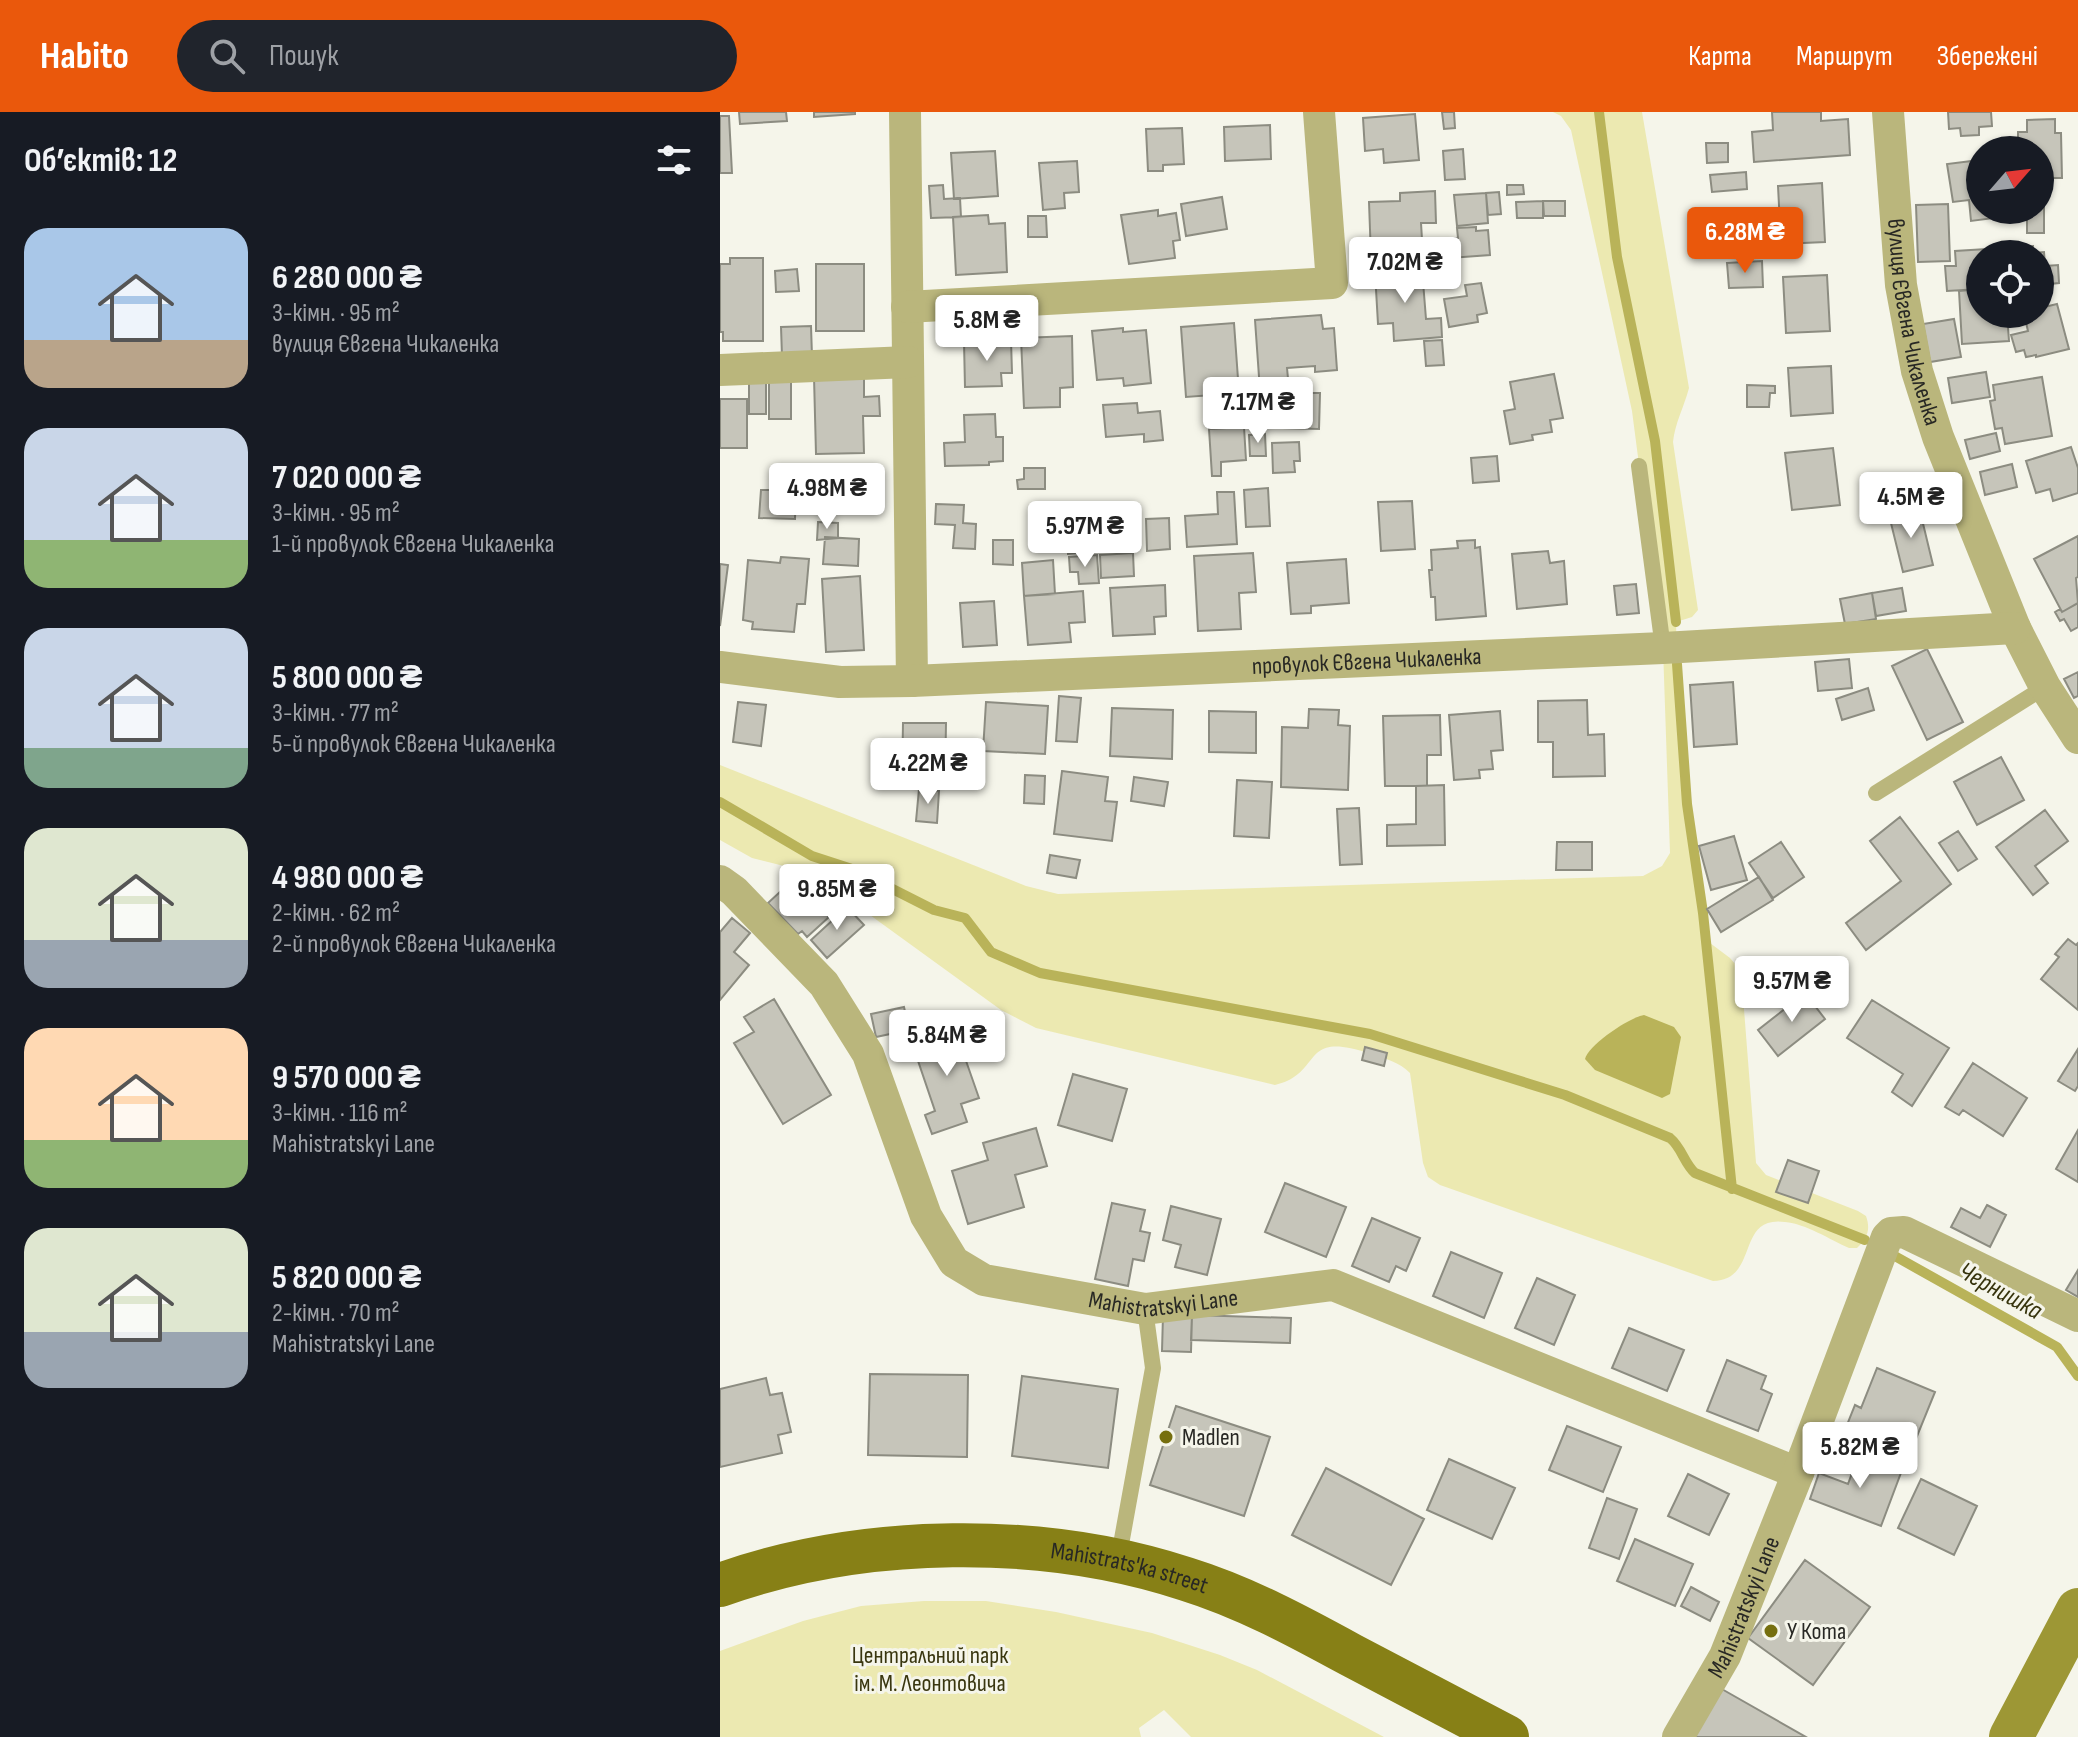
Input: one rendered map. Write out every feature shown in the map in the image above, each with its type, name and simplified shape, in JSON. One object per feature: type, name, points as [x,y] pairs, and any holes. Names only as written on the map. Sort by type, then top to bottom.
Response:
[{"type":"main road","name":"Mahistrats'ka street","points":[[720,1585],[774,1568],[829,1556],[916,1548],[1013,1548],[1087,1555],[1186,1579],[1277,1616],[1507,1737]]},
{"type":"main road","points":[[2011,1737],[2078,1610]]},
{"type":"street","points":[[905,112],[912,681]]},
{"type":"street","points":[[907,307],[1332,283],[1319,112]]},
{"type":"street","name":"вулиця Євгена Чикаленка","points":[[1888,112],[1901,285],[1917,371],[1938,437],[2015,628],[2045,687],[2078,738]]},
{"type":"street","points":[[720,370],[908,362]]},
{"type":"street","name":"провулок Євгена Чикаленка","points":[[720,667],[840,682],[912,681],[1663,648],[2015,628]]},
{"type":"street","name":"Mahistratskyi Lane","points":[[720,881],[734,891],[824,984],[868,1054],[926,1216],[954,1262],[984,1280],[1145,1309],[1333,1285],[1798,1473]]},
{"type":"street","name":"Mahistratskyi Lane","points":[[1678,1737],[1725,1656],[1798,1473],[1883,1242],[1891,1233],[1904,1232],[2078,1316]]},
{"type":"lane","points":[[1639,466],[1663,648]]},
{"type":"lane","points":[[1876,793],[2045,687]]},
{"type":"lane","points":[[1118,1563],[1153,1368],[1145,1309]]},
{"type":"green space","points":[[1553,112],[1642,112],[1689,388],[1673,442],[1698,610],[1692,617],[1676,622],[1677,664],[1706,940],[1730,958],[1741,971],[1756,1163],[1766,1175],[1858,1211],[1866,1216],[1868,1226],[1867,1234],[1857,1248],[1849,1248],[1801,1226],[1769,1222],[1759,1228],[1753,1237],[1737,1270],[1728,1278],[1713,1281],[1440,1185],[1428,1177],[1423,1163],[1410,1073],[1392,1061],[1348,1048],[1332,1047],[1314,1056],[1301,1072],[1275,1085],[1036,1028],[1001,1010],[812,873],[752,858],[720,840],[720,765],[1026,886],[1058,894],[1643,876],[1662,866],[1670,853],[1663,648],[1632,411],[1571,130],[1561,116]]},
{"type":"green space","name":"Центральний парк ім. М. Леонтовича","points":[[924,1601],[986,1601],[1056,1612],[1152,1633],[1257,1670],[1384,1737],[1191,1737],[1164,1710],[1139,1728],[1141,1737],[720,1737],[720,1651],[803,1621],[861,1606]]},
{"type":"shaded area","points":[[1644,1015],[1674,1027],[1681,1037],[1670,1094],[1662,1098],[1595,1070],[1585,1059],[1610,1032]]},
{"type":"building","points":[[739,112],[786,112],[787,121],[740,124]]},
{"type":"building","points":[[814,112],[855,112],[855,114],[814,117]]},
{"type":"building","points":[[1442,112],[1454,112],[1455,128],[1444,129]]},
{"type":"building","points":[[1772,112],[1821,112],[1821,121],[1848,119],[1850,155],[1754,162],[1752,132],[1773,130]]},
{"type":"building","points":[[1948,112],[1991,112],[1992,126],[1979,127],[1979,135],[1961,136],[1960,128],[1949,129]]},
{"type":"building","points":[[1415,114],[1419,160],[1384,163],[1383,149],[1365,151],[1363,118]]},
{"type":"building","points":[[720,116],[729,116],[732,173],[720,173]]},
{"type":"building","points":[[2055,119],[2055,133],[2061,133],[2062,178],[2054,178],[2054,136],[2018,136],[2018,132],[2027,132],[2027,120]]},
{"type":"building","points":[[1270,125],[1271,159],[1225,161],[1224,127]]},
{"type":"building","points":[[1182,128],[1184,164],[1163,165],[1163,171],[1148,171],[1146,129]]},
{"type":"building","points":[[1706,143],[1728,143],[1728,162],[1707,163]]},
{"type":"building","points":[[1463,149],[1465,179],[1445,180],[1443,151]]},
{"type":"building","points":[[995,151],[998,196],[954,199],[951,153]]},
{"type":"building","points":[[1077,161],[1079,192],[1064,193],[1065,208],[1043,210],[1039,163]]},
{"type":"building","points":[[1966,162],[1966,200],[1953,202],[1947,164]]},
{"type":"building","points":[[1746,172],[1747,189],[1712,192],[1710,175]]},
{"type":"building","points":[[1822,183],[1825,242],[1781,244],[1778,186]]},
{"type":"building","points":[[943,185],[944,199],[960,198],[961,217],[931,218],[929,186]]},
{"type":"building","points":[[1507,185],[1523,185],[1524,194],[1507,195]]},
{"type":"building","points":[[1435,191],[1436,223],[1421,223],[1423,256],[1371,257],[1369,202],[1400,201],[1400,193]]},
{"type":"building","points":[[1499,192],[1501,214],[1488,215],[1486,193]]},
{"type":"building","points":[[1486,193],[1488,223],[1457,226],[1454,195]]},
{"type":"building","points":[[1222,197],[1227,229],[1186,236],[1181,204]]},
{"type":"building","points":[[1543,201],[1565,201],[1565,216],[1544,216]]},
{"type":"building","points":[[1543,201],[1543,218],[1517,218],[1516,202]]},
{"type":"building","points":[[1948,204],[1950,261],[1918,262],[1916,205]]},
{"type":"building","points":[[1158,210],[1158,216],[1176,213],[1180,240],[1173,241],[1175,258],[1129,264],[1121,215]]},
{"type":"building","points":[[988,215],[989,224],[1005,223],[1007,272],[956,275],[953,217]]},
{"type":"building","points":[[1028,216],[1046,216],[1047,237],[1028,237]]},
{"type":"building","points":[[2027,224],[2044,224],[2044,233],[2027,233]]},
{"type":"building","points":[[1476,227],[1476,231],[1488,230],[1490,255],[1450,258],[1448,239],[1458,238],[1457,228]]},
{"type":"building","points":[[1757,233],[1757,250],[1727,251],[1726,234]]},
{"type":"building","points":[[1966,250],[1966,290],[1947,291],[1945,266],[1956,266],[1955,251]]},
{"type":"building","points":[[730,258],[763,258],[763,341],[723,341],[723,332],[720,332],[720,264],[730,264]]},
{"type":"building","points":[[1762,261],[1763,287],[1729,288],[1727,263]]},
{"type":"building","points":[[816,264],[864,264],[864,331],[816,331]]},
{"type":"building","points":[[2054,265],[2058,265],[2059,283],[2054,284]]},
{"type":"building","points":[[797,269],[799,291],[776,292],[775,271]]},
{"type":"building","points":[[1422,269],[1426,319],[1441,318],[1442,337],[1394,341],[1393,323],[1378,324],[1375,272]]},
{"type":"building","points":[[1827,275],[1830,331],[1786,333],[1783,277]]},
{"type":"building","points":[[1481,283],[1487,313],[1477,315],[1478,322],[1449,327],[1444,299],[1467,296],[1465,285]]},
{"type":"building","points":[[1966,290],[1966,328],[2008,328],[2009,341],[1962,344],[1959,291]]},
{"type":"building","points":[[2057,304],[2069,349],[2036,357],[2026,357],[2024,350],[2016,352],[2011,335],[2028,331],[2027,328],[2054,328],[2054,305]]},
{"type":"building","points":[[1321,315],[1323,329],[1334,328],[1337,370],[1315,372],[1315,366],[1287,368],[1289,389],[1260,391],[1255,320]]},
{"type":"building","points":[[1954,319],[1961,357],[1930,362],[1923,324]]},
{"type":"building","points":[[1234,323],[1239,393],[1186,397],[1181,327]]},
{"type":"building","points":[[811,326],[812,356],[782,356],[781,327]]},
{"type":"building","points":[[1123,328],[1123,332],[1146,330],[1151,383],[1124,386],[1123,378],[1097,380],[1092,331]]},
{"type":"building","points":[[1072,336],[1073,387],[1060,388],[1060,407],[1024,408],[1021,338]]},
{"type":"building","points":[[1011,340],[1012,373],[1001,373],[1002,386],[965,387],[964,342]]},
{"type":"building","points":[[1442,340],[1444,365],[1426,366],[1424,341]]},
{"type":"building","points":[[1831,366],[1833,413],[1791,416],[1788,368]]},
{"type":"building","points":[[1986,372],[1990,397],[1952,403],[1948,378]]},
{"type":"building","points":[[1554,374],[1563,418],[1550,420],[1552,432],[1532,435],[1533,440],[1510,444],[1504,411],[1515,409],[1510,382]]},
{"type":"building","points":[[864,376],[864,397],[879,396],[880,416],[863,416],[864,453],[816,454],[814,377]]},
{"type":"building","points":[[2042,377],[2052,436],[2005,444],[2002,428],[1995,429],[1990,401],[1995,400],[1993,385]]},
{"type":"building","points":[[769,379],[791,379],[791,419],[769,419]]},
{"type":"building","points":[[749,380],[766,380],[766,414],[749,414]]},
{"type":"building","points":[[1747,385],[1775,386],[1775,393],[1770,393],[1769,407],[1747,407]]},
{"type":"building","points":[[1309,393],[1320,393],[1319,429],[1283,428],[1284,403],[1308,404]]},
{"type":"building","points":[[720,399],[747,399],[747,448],[720,448]]},
{"type":"building","points":[[1137,403],[1138,413],[1160,411],[1163,440],[1144,442],[1144,434],[1106,437],[1103,405]]},
{"type":"building","points":[[995,414],[996,437],[1003,437],[1003,461],[989,462],[989,465],[945,466],[944,443],[965,442],[964,415]]},
{"type":"building","points":[[1244,427],[1246,460],[1221,462],[1221,476],[1212,476],[1209,429]]},
{"type":"building","points":[[1996,433],[2000,451],[1970,459],[1965,440]]},
{"type":"building","points":[[1265,434],[1266,456],[1250,456],[1249,435]]},
{"type":"building","points":[[1299,442],[1300,461],[1294,461],[1295,472],[1273,473],[1272,443]]},
{"type":"building","points":[[2071,447],[2078,468],[2078,493],[2053,501],[2050,489],[2036,493],[2026,461]]},
{"type":"building","points":[[1833,448],[1840,505],[1792,510],[1785,453]]},
{"type":"building","points":[[1497,456],[1499,481],[1473,483],[1471,458]]},
{"type":"building","points":[[2012,464],[2017,487],[1985,495],[1980,472]]},
{"type":"building","points":[[1024,468],[1045,468],[1045,489],[1018,489],[1017,480],[1024,479]]},
{"type":"building","points":[[773,484],[796,484],[795,519],[759,518],[761,490],[772,490]]},
{"type":"building","points":[[800,486],[811,486],[811,509],[800,509]]},
{"type":"building","points":[[1268,488],[1270,526],[1246,527],[1244,490]]},
{"type":"building","points":[[1217,492],[1234,492],[1237,544],[1187,547],[1185,516],[1218,514]]},
{"type":"building","points":[[1412,501],[1415,549],[1381,551],[1378,502]]},
{"type":"building","points":[[936,504],[964,505],[963,523],[976,524],[975,549],[953,548],[955,525],[935,524]]},
{"type":"building","points":[[1919,507],[1933,565],[1903,572],[1889,515]]},
{"type":"building","points":[[1169,518],[1170,549],[1147,551],[1146,519]]},
{"type":"building","points":[[1092,519],[1093,552],[1068,554],[1066,520]]},
{"type":"building","points":[[818,522],[838,523],[838,538],[817,540]]},
{"type":"building","points":[[2078,536],[2078,603],[2062,612],[2034,559]]},
{"type":"building","points":[[825,537],[859,539],[858,566],[823,564]]},
{"type":"building","points":[[993,540],[1013,540],[1013,565],[993,564]]},
{"type":"building","points":[[1475,540],[1475,548],[1480,547],[1486,616],[1436,620],[1429,570],[1432,570],[1431,550],[1458,548],[1457,541]]},
{"type":"building","points":[[1548,551],[1550,563],[1564,561],[1567,604],[1517,609],[1512,554]]},
{"type":"building","points":[[1133,553],[1134,576],[1101,578],[1100,555]]},
{"type":"building","points":[[1253,553],[1256,592],[1239,593],[1241,629],[1198,631],[1194,556]]},
{"type":"building","points":[[1097,555],[1099,583],[1079,584],[1078,572],[1070,572],[1069,557]]},
{"type":"building","points":[[781,557],[809,559],[805,604],[797,604],[794,632],[752,629],[753,622],[743,620],[748,560],[780,563]]},
{"type":"building","points":[[1346,559],[1349,603],[1311,606],[1311,613],[1291,614],[1287,563]]},
{"type":"building","points":[[1053,560],[1055,594],[1024,596],[1022,563]]},
{"type":"building","points":[[720,564],[728,565],[720,626]]},
{"type":"building","points":[[860,576],[864,650],[826,652],[822,579]]},
{"type":"building","points":[[1636,584],[1639,613],[1617,615],[1614,586]]},
{"type":"building","points":[[1165,585],[1166,616],[1154,617],[1155,634],[1113,636],[1110,588]]},
{"type":"building","points":[[1902,588],[1906,611],[1876,616],[1872,593]]},
{"type":"building","points":[[1083,591],[1085,622],[1069,623],[1071,642],[1028,645],[1024,596]]},
{"type":"building","points":[[1872,593],[1876,619],[1845,624],[1840,599]]},
{"type":"building","points":[[994,601],[997,645],[963,647],[960,603]]},
{"type":"building","points":[[2078,603],[2078,627],[2071,631],[2055,612],[2060,609],[2062,612]]},
{"type":"building","points":[[1927,649],[1963,722],[1927,740],[1892,666]]},
{"type":"building","points":[[1849,659],[1852,688],[1818,691],[1815,662]]},
{"type":"building","points":[[2078,672],[2078,696],[2074,698],[2064,679]]},
{"type":"building","points":[[1733,682],[1737,744],[1694,747],[1690,685]]},
{"type":"building","points":[[1868,688],[1874,710],[1842,720],[1836,699]]},
{"type":"building","points":[[1059,696],[1081,698],[1077,742],[1056,741]]},
{"type":"building","points":[[1587,700],[1588,735],[1604,734],[1605,776],[1553,777],[1553,742],[1538,742],[1538,701]]},
{"type":"building","points":[[738,702],[766,705],[761,746],[733,742]]},
{"type":"building","points":[[986,702],[1048,706],[1045,754],[983,751]]},
{"type":"building","points":[[1112,708],[1173,710],[1172,759],[1110,756]]},
{"type":"building","points":[[1309,709],[1339,710],[1338,725],[1350,726],[1348,790],[1281,787],[1282,727],[1308,728]]},
{"type":"building","points":[[1209,711],[1256,712],[1256,753],[1209,752]]},
{"type":"building","points":[[1500,711],[1503,750],[1491,751],[1493,769],[1479,770],[1480,778],[1454,780],[1449,715]]},
{"type":"building","points":[[1440,715],[1441,755],[1427,755],[1427,786],[1385,786],[1383,716]]},
{"type":"building","points":[[903,723],[946,723],[945,784],[902,783]]},
{"type":"building","points":[[2001,757],[2024,800],[1977,825],[1954,782]]},
{"type":"building","points":[[1062,771],[1108,777],[1105,801],[1117,802],[1112,841],[1054,834]]},
{"type":"building","points":[[1025,775],[1045,776],[1044,804],[1024,803]]},
{"type":"building","points":[[1134,777],[1168,782],[1164,806],[1131,801]]},
{"type":"building","points":[[1237,780],[1272,782],[1269,838],[1234,836]]},
{"type":"building","points":[[1444,785],[1445,845],[1387,846],[1387,825],[1416,824],[1416,786]]},
{"type":"building","points":[[919,789],[939,791],[937,823],[916,821]]},
{"type":"building","points":[[1359,808],[1362,864],[1340,865],[1337,809]]},
{"type":"building","points":[[2045,810],[2068,841],[2035,866],[2048,883],[2033,895],[1996,847]]},
{"type":"building","points":[[1900,817],[1951,884],[1866,950],[1846,923],[1901,881],[1870,841]]},
{"type":"building","points":[[1958,831],[1977,859],[1958,871],[1939,843]]},
{"type":"building","points":[[1734,836],[1747,880],[1711,890],[1699,846]]},
{"type":"building","points":[[1557,842],[1592,842],[1592,870],[1556,870]]},
{"type":"building","points":[[1781,842],[1804,877],[1773,898],[1749,863]]},
{"type":"building","points":[[1050,855],[1080,860],[1076,878],[1047,873]]},
{"type":"building","points":[[1759,877],[1773,900],[1721,932],[1707,909]]},
{"type":"building","points":[[794,879],[829,917],[807,937],[802,931],[798,934],[768,903]]},
{"type":"building","points":[[847,907],[864,925],[827,958],[811,940]]},
{"type":"building","points":[[732,918],[750,933],[734,952],[749,965],[720,1000],[720,932]]},
{"type":"building","points":[[2068,939],[2076,945],[2078,943],[2078,1010],[2041,979],[2059,957],[2055,954]]},
{"type":"building","points":[[1805,993],[1825,1019],[1778,1056],[1758,1030]]},
{"type":"building","points":[[774,999],[831,1095],[783,1124],[734,1043],[754,1032],[744,1017]]},
{"type":"building","points":[[1872,1000],[1949,1048],[1912,1106],[1892,1092],[1903,1074],[1847,1038]]},
{"type":"building","points":[[904,1007],[909,1030],[876,1037],[871,1014]]},
{"type":"building","points":[[947,1031],[951,1042],[970,1035],[977,1054],[965,1058],[979,1098],[961,1104],[967,1122],[932,1134],[925,1115],[935,1111],[912,1043]]},
{"type":"building","points":[[1365,1047],[1387,1053],[1384,1066],[1362,1060]]},
{"type":"building","points":[[2078,1049],[2078,1086],[2075,1091],[2058,1081]]},
{"type":"building","points":[[1973,1063],[2027,1098],[2003,1136],[1963,1110],[1959,1115],[1945,1107]]},
{"type":"building","points":[[1073,1074],[1127,1089],[1112,1141],[1058,1125]]},
{"type":"building","points":[[1036,1128],[1047,1166],[1015,1175],[1024,1207],[968,1224],[952,1171],[988,1160],[983,1143]]},
{"type":"building","points":[[2078,1130],[2078,1182],[2056,1169]]},
{"type":"building","points":[[1788,1160],[1819,1171],[1808,1203],[1776,1192]]},
{"type":"building","points":[[1285,1183],[1346,1207],[1326,1257],[1265,1232]]},
{"type":"building","points":[[1112,1203],[1145,1210],[1140,1231],[1150,1233],[1144,1261],[1133,1259],[1128,1286],[1095,1279]]},
{"type":"building","points":[[1987,1205],[2006,1215],[1990,1247],[1951,1227],[1961,1208],[1980,1218]]},
{"type":"building","points":[[1171,1206],[1221,1219],[1207,1275],[1175,1267],[1181,1245],[1163,1240]]},
{"type":"building","points":[[1372,1218],[1420,1238],[1406,1271],[1396,1266],[1389,1282],[1352,1266]]},
{"type":"building","points":[[1451,1252],[1502,1273],[1484,1318],[1433,1296]]},
{"type":"building","points":[[2078,1270],[2078,1297],[2066,1290]]},
{"type":"building","points":[[1537,1278],[1575,1295],[1554,1345],[1515,1328]]},
{"type":"building","points":[[1163,1315],[1192,1315],[1191,1352],[1162,1351]]},
{"type":"building","points":[[1192,1315],[1291,1318],[1290,1343],[1191,1340]]},
{"type":"building","points":[[1629,1328],[1684,1350],[1667,1391],[1612,1368]]},
{"type":"building","points":[[1727,1360],[1766,1376],[1761,1389],[1772,1394],[1758,1431],[1707,1411]]},
{"type":"building","points":[[1877,1368],[1935,1392],[1911,1451],[1847,1425],[1855,1405],[1861,1408]]},
{"type":"building","points":[[870,1374],[968,1375],[967,1457],[868,1455]]},
{"type":"building","points":[[1022,1376],[1118,1389],[1108,1468],[1012,1456]]},
{"type":"building","points":[[766,1378],[770,1395],[782,1393],[791,1432],[778,1435],[782,1453],[720,1467],[720,1389]]},
{"type":"building","points":[[1176,1406],[1270,1437],[1244,1516],[1150,1485]]},
{"type":"building","points":[[1567,1426],[1621,1447],[1603,1492],[1549,1470]]},
{"type":"building","points":[[1859,1454],[1902,1470],[1881,1526],[1810,1499],[1819,1473],[1848,1484]]},
{"type":"building","points":[[1449,1459],[1515,1488],[1492,1539],[1427,1510]]},
{"type":"building","points":[[1326,1468],[1424,1519],[1391,1585],[1292,1535]]},
{"type":"building","points":[[1688,1474],[1729,1494],[1709,1535],[1668,1516]]},
{"type":"building","points":[[1921,1479],[1977,1506],[1954,1555],[1898,1528]]},
{"type":"building","points":[[1607,1498],[1637,1509],[1619,1559],[1589,1548]]},
{"type":"building","points":[[1635,1539],[1693,1564],[1675,1606],[1617,1581]]},
{"type":"building","points":[[1805,1560],[1870,1607],[1813,1685],[1748,1638]]},
{"type":"building","points":[[1691,1587],[1719,1602],[1710,1621],[1681,1606]]},
{"type":"building","points":[[1720,1688],[1806,1737],[1692,1737]]},
{"type":"waterway","points":[[1599,112],[1617,257],[1655,441],[1676,622]]},
{"type":"waterway","points":[[1677,664],[1687,804],[1703,913],[1732,1189]]},
{"type":"waterway","points":[[720,802],[812,856],[855,870],[934,910],[965,918],[991,952],[1040,973],[1370,1034],[1565,1095],[1670,1138],[1695,1173],[1865,1240]]},
{"type":"waterway","name":"Чернишка","points":[[1893,1255],[2057,1347],[2078,1376]]},
{"type":"place","name":"Madlen","points":[[1166,1437]]},
{"type":"place","name":"У Кота","points":[[1771,1631]]}]
